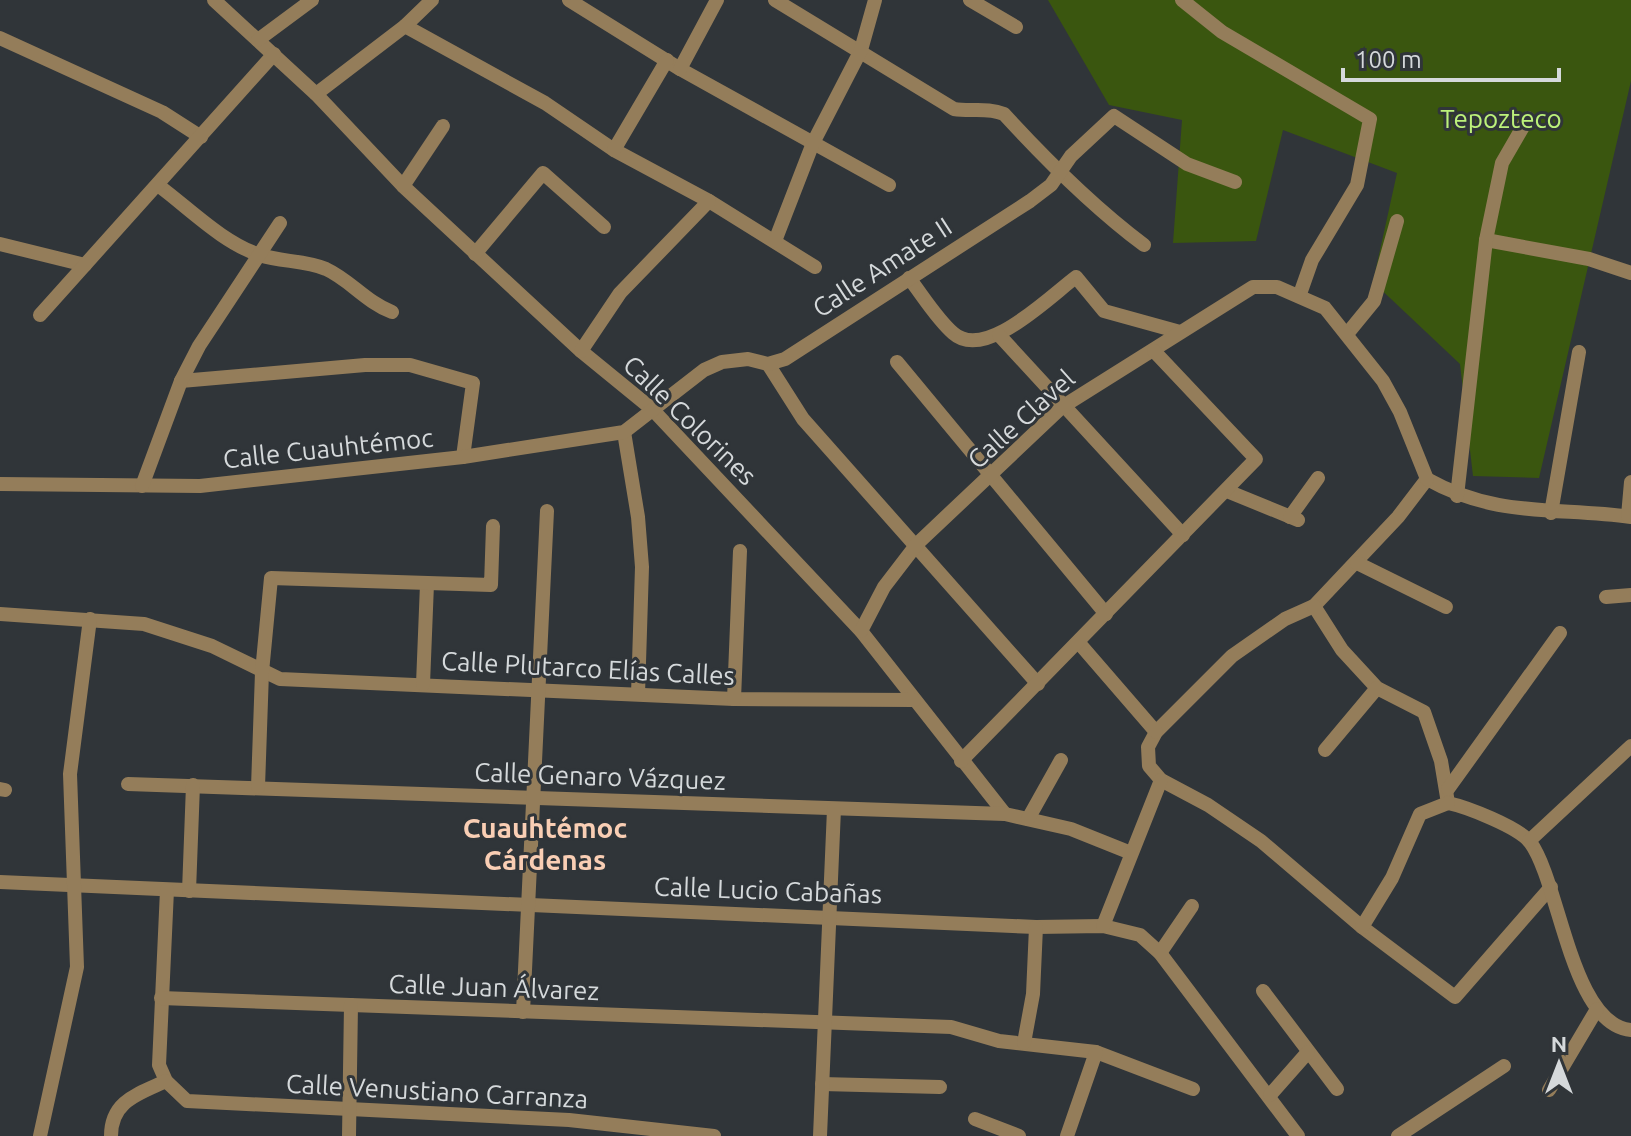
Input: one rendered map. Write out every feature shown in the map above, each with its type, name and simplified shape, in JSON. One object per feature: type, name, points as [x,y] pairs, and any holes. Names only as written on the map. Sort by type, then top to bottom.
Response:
[{"type":"street","name":"Calle Colorines","points":[[214,0],[316,94],[403,186],[475,254],[581,351],[652,409],[861,631],[1005,814]]},
{"type":"street","points":[[258,40],[312,0]]},
{"type":"street","points":[[316,94],[405,26],[432,0]]},
{"type":"street","points":[[569,0],[599,7],[680,69],[889,185]]},
{"type":"street","points":[[680,69],[717,0]]},
{"type":"street","points":[[775,0],[954,109],[970,112],[995,110],[1004,114],[1060,175],[1144,245]]},
{"type":"street","points":[[775,241],[813,143],[861,50],[875,0]]},
{"type":"street","points":[[970,0],[1016,27]]},
{"type":"street","points":[[1182,0],[1222,32],[1370,119],[1357,185],[1312,260],[1300,294],[1325,308],[1383,381],[1400,412],[1427,479],[1457,496],[1558,514],[1629,516],[1631,482]]},
{"type":"street","points":[[405,26],[545,103],[614,150],[709,201],[815,267]]},
{"type":"street","points":[[0,38],[162,112],[201,137]]},
{"type":"street","points":[[40,315],[159,186],[274,54]]},
{"type":"street","points":[[614,150],[667,60]]},
{"type":"street","name":"Calle Amate II","points":[[652,409],[704,370],[722,362],[748,359],[768,364],[785,359],[1030,201],[1060,175],[1071,156],[1114,116],[1187,164],[1235,182]]},
{"type":"street","points":[[1457,496],[1486,240],[1502,163],[1528,118]]},
{"type":"street","points":[[403,186],[443,126]]},
{"type":"street","points":[[475,254],[543,173],[604,227]]},
{"type":"street","points":[[159,186],[242,247],[262,256],[329,270],[371,304],[392,312]]},
{"type":"street","points":[[581,351],[620,293],[709,201]]},
{"type":"street","points":[[1347,334],[1374,301],[1397,221]]},
{"type":"street","points":[[142,486],[181,381],[199,346],[262,256],[280,223]]},
{"type":"street","points":[[1486,240],[1589,259],[1631,273]]},
{"type":"street","points":[[0,244],[85,265]]},
{"type":"street","points":[[909,278],[954,335],[978,342],[999,335],[1076,277],[1104,311],[1180,332]]},
{"type":"street","name":"Calle Clavel","points":[[861,631],[884,587],[917,544],[1062,407],[1253,287],[1277,287],[1300,294]]},
{"type":"street","points":[[999,335],[1183,535]]},
{"type":"street","points":[[961,761],[1256,459],[1154,351]]},
{"type":"street","points":[[1558,514],[1579,352]]},
{"type":"street","points":[[897,362],[1106,614]]},
{"type":"street","points":[[768,364],[803,419],[1038,684]]},
{"type":"street","points":[[181,381],[365,365],[410,365],[473,383],[463,457]]},
{"type":"street","points":[[638,694],[642,567],[638,517],[624,432],[652,409]]},
{"type":"street","name":"Calle Cuauhtémoc","points":[[0,484],[200,486],[463,457],[624,432]]},
{"type":"street","points":[[1227,491],[1294,518],[1318,478]]},
{"type":"street","points":[[1427,479],[1357,563],[1314,606],[1285,619],[1232,656],[1156,732],[1148,747],[1149,766],[1161,780],[1208,805],[1261,841],[1362,927],[1455,997],[1551,887]]},
{"type":"street","points":[[523,1012],[547,511]]},
{"type":"street","points":[[258,787],[262,672],[271,578],[491,585],[493,526]]},
{"type":"street","points":[[734,699],[740,551]]},
{"type":"street","points":[[1357,563],[1446,607]]},
{"type":"street","points":[[423,684],[427,584]]},
{"type":"street","points":[[1606,597],[1631,595]]},
{"type":"street","points":[[1314,606],[1342,650],[1377,688],[1424,712],[1448,796],[1529,841],[1551,887],[1564,942],[1597,1009],[1623,1030],[1631,1030]]},
{"type":"street","name":"Calle Plutarco Elías Calles","points":[[0,614],[144,624],[212,646],[262,672],[301,681],[734,699],[914,700]]},
{"type":"street","points":[[40,1136],[77,967],[72,884],[73,734],[90,619]]},
{"type":"street","points":[[1362,927],[1392,878],[1420,814],[1448,796],[1560,633]]},
{"type":"street","points":[[1079,643],[1156,732]]},
{"type":"street","points":[[1325,750],[1377,688]]},
{"type":"street","points":[[1529,841],[1631,746]]},
{"type":"street","points":[[1028,819],[1061,760]]},
{"type":"street","points":[[1103,926],[1161,780]]},
{"type":"street","name":"Calle Genaro Vázquez","points":[[128,784],[1005,814]]},
{"type":"street","points":[[189,891],[193,785]]},
{"type":"street","points":[[820,1136],[834,809]]},
{"type":"street","points":[[1005,814],[1071,829],[1131,853]]},
{"type":"street","name":"Calle Lucio Cabañas","points":[[0,882],[1036,927],[1103,926],[1140,935],[1160,953],[1298,1136]]},
{"type":"street","points":[[111,1136],[111,1122],[122,1102],[166,1081],[159,1065],[167,890]]},
{"type":"street","points":[[1160,953],[1192,906]]},
{"type":"street","points":[[1024,1043],[1033,994],[1036,927]]},
{"type":"street","points":[[1263,991],[1337,1089]]},
{"type":"street","name":"Calle Juan Álvarez","points":[[161,998],[951,1027],[999,1041],[1096,1052],[1193,1089]]},
{"type":"street","points":[[349,1136],[351,1005]]},
{"type":"street","points":[[1549,1090],[1597,1009]]},
{"type":"street","points":[[1067,1136],[1096,1052]]},
{"type":"street","points":[[1270,1095],[1308,1052]]},
{"type":"street","points":[[1398,1136],[1504,1066]]},
{"type":"street","name":"Calle Venustiano Carranza","points":[[166,1081],[187,1101],[569,1120],[714,1136]]},
{"type":"street","points":[[822,1084],[940,1087]]},
{"type":"street","points":[[975,1119],[1019,1136]]},
{"type":"street","points":[[567,1136],[569,1120]]},
{"type":"green space","name":"Tepozteco","points":[[1048,0],[1631,0],[1631,81],[1539,478],[1473,476],[1460,364],[1373,282],[1397,173],[1283,130],[1256,241],[1173,243],[1182,120],[1109,105]]},
{"type":"district","name":"Cuauhtémoc Cárdenas","points":[[545,843]]}]
